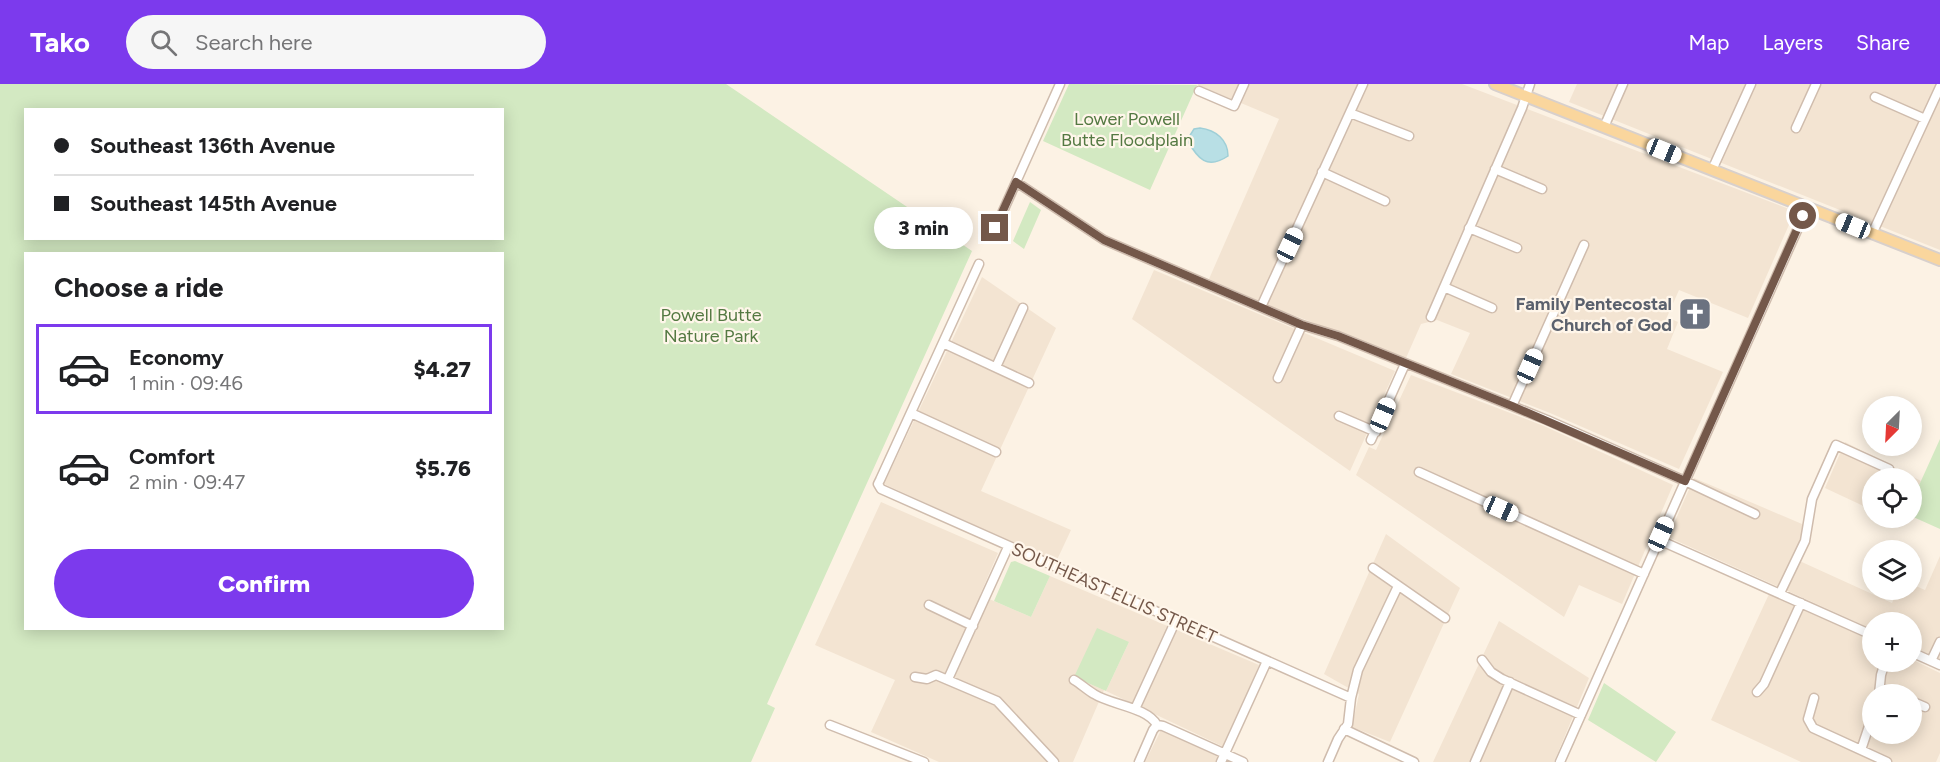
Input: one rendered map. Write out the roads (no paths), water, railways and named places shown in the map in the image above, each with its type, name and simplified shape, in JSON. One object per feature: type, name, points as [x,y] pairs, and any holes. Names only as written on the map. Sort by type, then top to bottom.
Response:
[{"type":"main road","points":[[1495,84],[1940,260]]},
{"type":"street","points":[[995,228],[1060,84]]},
{"type":"street","points":[[1199,91],[1234,106],[1244,84]]},
{"type":"street","points":[[1261,307],[1363,84]]},
{"type":"street","points":[[1431,317],[1530,84]]},
{"type":"street","points":[[1604,127],[1623,84]]},
{"type":"street","points":[[1712,170],[1751,84]]},
{"type":"street","points":[[1796,128],[1816,84]]},
{"type":"street","points":[[1872,234],[1940,87]]},
{"type":"street","points":[[1875,97],[1925,119]]},
{"type":"street","points":[[1350,113],[1409,136]]},
{"type":"street","points":[[1495,169],[1542,189]]},
{"type":"street","points":[[1322,172],[1385,201]]},
{"type":"street","points":[[1016,182],[1104,240],[1302,325],[1338,336],[1512,406],[1755,514]]},
{"type":"street","points":[[1560,762],[1807,208]]},
{"type":"street","points":[[1470,228],[1517,249]]},
{"type":"street","points":[[1512,406],[1584,245]]},
{"type":"street","points":[[979,264],[911,413],[996,452]]},
{"type":"street","points":[[1444,287],[1492,308]]},
{"type":"street","points":[[996,367],[1023,308]]},
{"type":"street","points":[[1278,378],[1302,325]]},
{"type":"street","points":[[943,343],[1029,382]]},
{"type":"street","points":[[1339,416],[1374,436],[1405,364]]},
{"type":"street","name":"SOUTHEAST ELLIS STREET","points":[[911,413],[880,478],[879,487],[884,491],[1351,698]]},
{"type":"street","points":[[1780,593],[1805,541],[1812,499],[1836,445],[1887,468]]},
{"type":"street","points":[[1419,472],[1644,574]]},
{"type":"street","points":[[1659,540],[1862,630]]},
{"type":"street","points":[[948,680],[1008,547]]},
{"type":"street","points":[[1372,568],[1445,618]]},
{"type":"street","points":[[1328,762],[1349,720],[1351,698],[1358,670],[1398,586]]},
{"type":"street","points":[[1757,692],[1764,684],[1802,603]]},
{"type":"street","points":[[929,605],[973,626]]},
{"type":"street","points":[[1135,709],[1176,620]]},
{"type":"street","points":[[1931,661],[1940,642]]},
{"type":"street","points":[[1922,657],[1940,665]]},
{"type":"street","points":[[1482,660],[1495,674],[1581,715]]},
{"type":"street","points":[[1223,758],[1267,661]]},
{"type":"street","points":[[915,677],[927,679],[936,675],[997,701],[1054,762]]},
{"type":"street","points":[[1074,680],[1095,695],[1135,709],[1152,718],[1157,725],[1223,758],[1243,762]]},
{"type":"street","points":[[1474,762],[1510,682]]},
{"type":"street","points":[[1814,698],[1808,719],[1813,728],[1887,762]]},
{"type":"street","points":[[830,725],[924,762]]},
{"type":"street","points":[[1138,762],[1157,725]]},
{"type":"street","points":[[1344,729],[1414,762]]},
{"type":"street","points":[[1861,750],[1863,744]]},
{"type":"water","points":[[1200,128],[1220,137],[1226,145],[1228,156],[1214,162],[1199,157],[1187,140],[1194,129]]},
{"type":"place","name":"Family Pentecostal Church of God","points":[[1695,314]]},
{"type":"park label","name":"Lower Powell Butte Floodplain","points":[[1127,129]]},
{"type":"park label","name":"Powell Butte Nature Park","points":[[711,325]]}]
